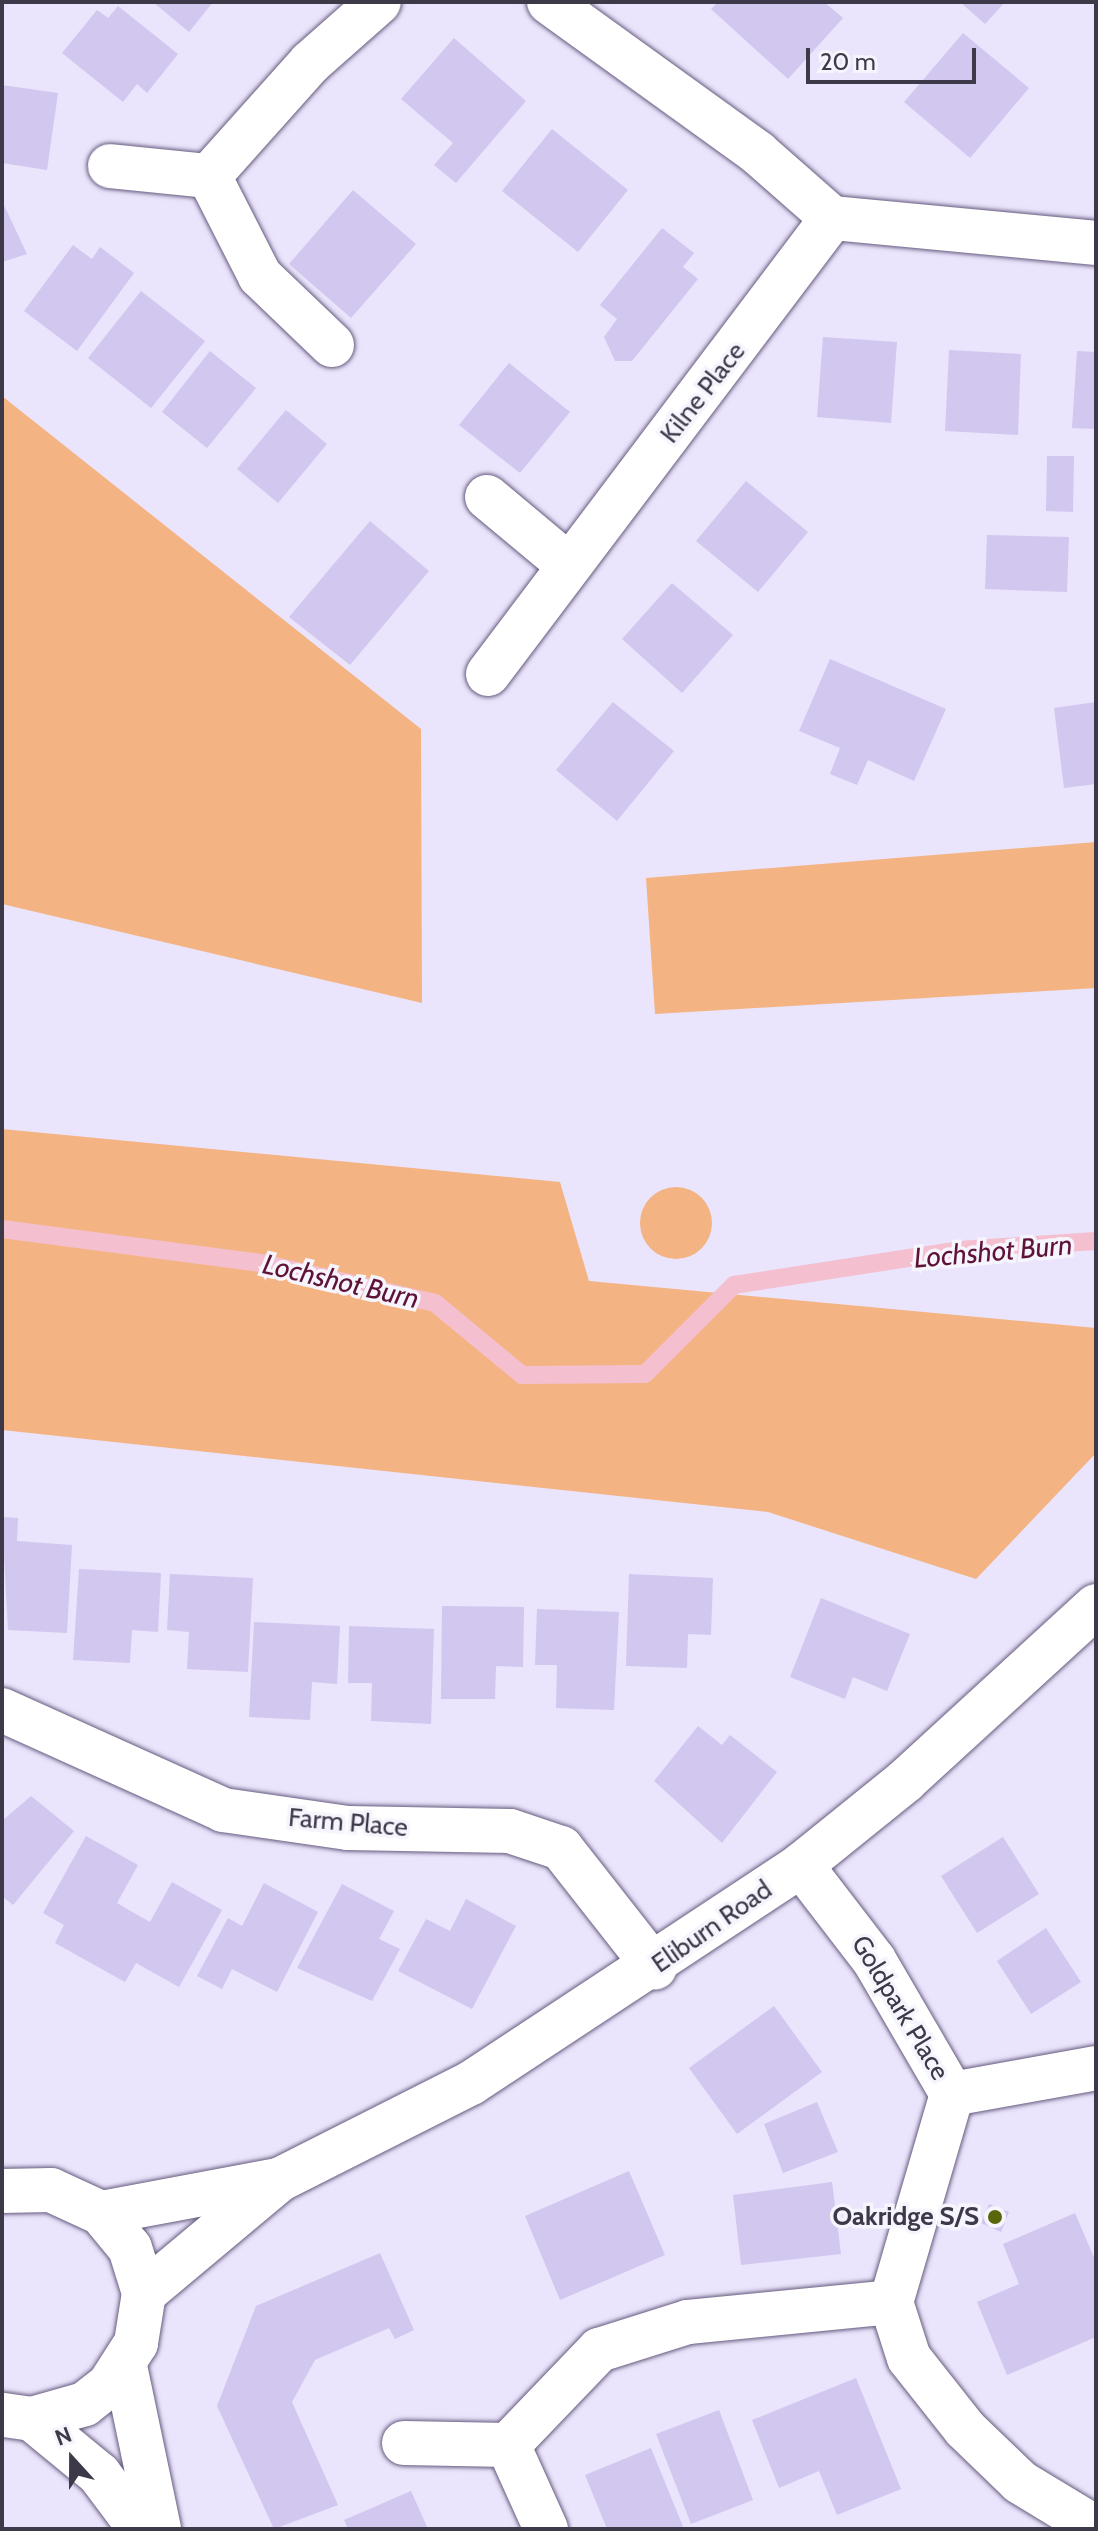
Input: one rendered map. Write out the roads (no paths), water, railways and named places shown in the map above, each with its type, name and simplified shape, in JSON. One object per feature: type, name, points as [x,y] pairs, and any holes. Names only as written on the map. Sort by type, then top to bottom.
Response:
[{"type":"street","points":[[209,176],[310,63],[379,2]]},
{"type":"street","points":[[549,2],[758,153],[832,218],[1096,243]]},
{"type":"street","points":[[110,166],[209,176]]},
{"type":"street","points":[[209,176],[260,276],[332,345]]},
{"type":"street","name":"Kilne Place","points":[[488,674],[567,564],[832,218]]},
{"type":"street","points":[[487,497],[567,564]]},
{"type":"street","name":"Eliburn Road","points":[[144,2293],[279,2180],[471,2083],[655,1968],[801,1865],[905,1781],[1096,1606]]},
{"type":"street","name":"Farm Place","points":[[2,1710],[223,1810],[348,1828],[510,1831],[561,1848],[655,1968]]},
{"type":"street","name":"Goldpark Place","points":[[801,1865],[874,1960],[952,2094],[891,2302]]},
{"type":"street","points":[[952,2094],[1096,2068]]},
{"type":"street","points":[[11,2180],[77,2198],[101,2213],[130,2248],[144,2293],[125,2366],[159,2529]]},
{"type":"street","name":"Eliburn Road","points":[[101,2213],[279,2180]]},
{"type":"street","points":[[404,2443],[508,2445],[599,2350],[688,2322],[891,2302],[909,2358],[965,2429],[1020,2482],[1096,2528]]},
{"type":"street","points":[[17,2417],[85,2404],[125,2366]]},
{"type":"street","points":[[17,2417],[99,2474],[140,2529]]},
{"type":"street","points":[[508,2445],[546,2529]]},
{"type":"waterway","name":"Lochshot Burn","points":[[2,1229],[262,1263],[435,1303],[522,1375],[645,1374],[734,1285],[959,1250],[1096,1241]]},
{"type":"place","name":"Oakridge S/S","points":[[995,2217]]}]
